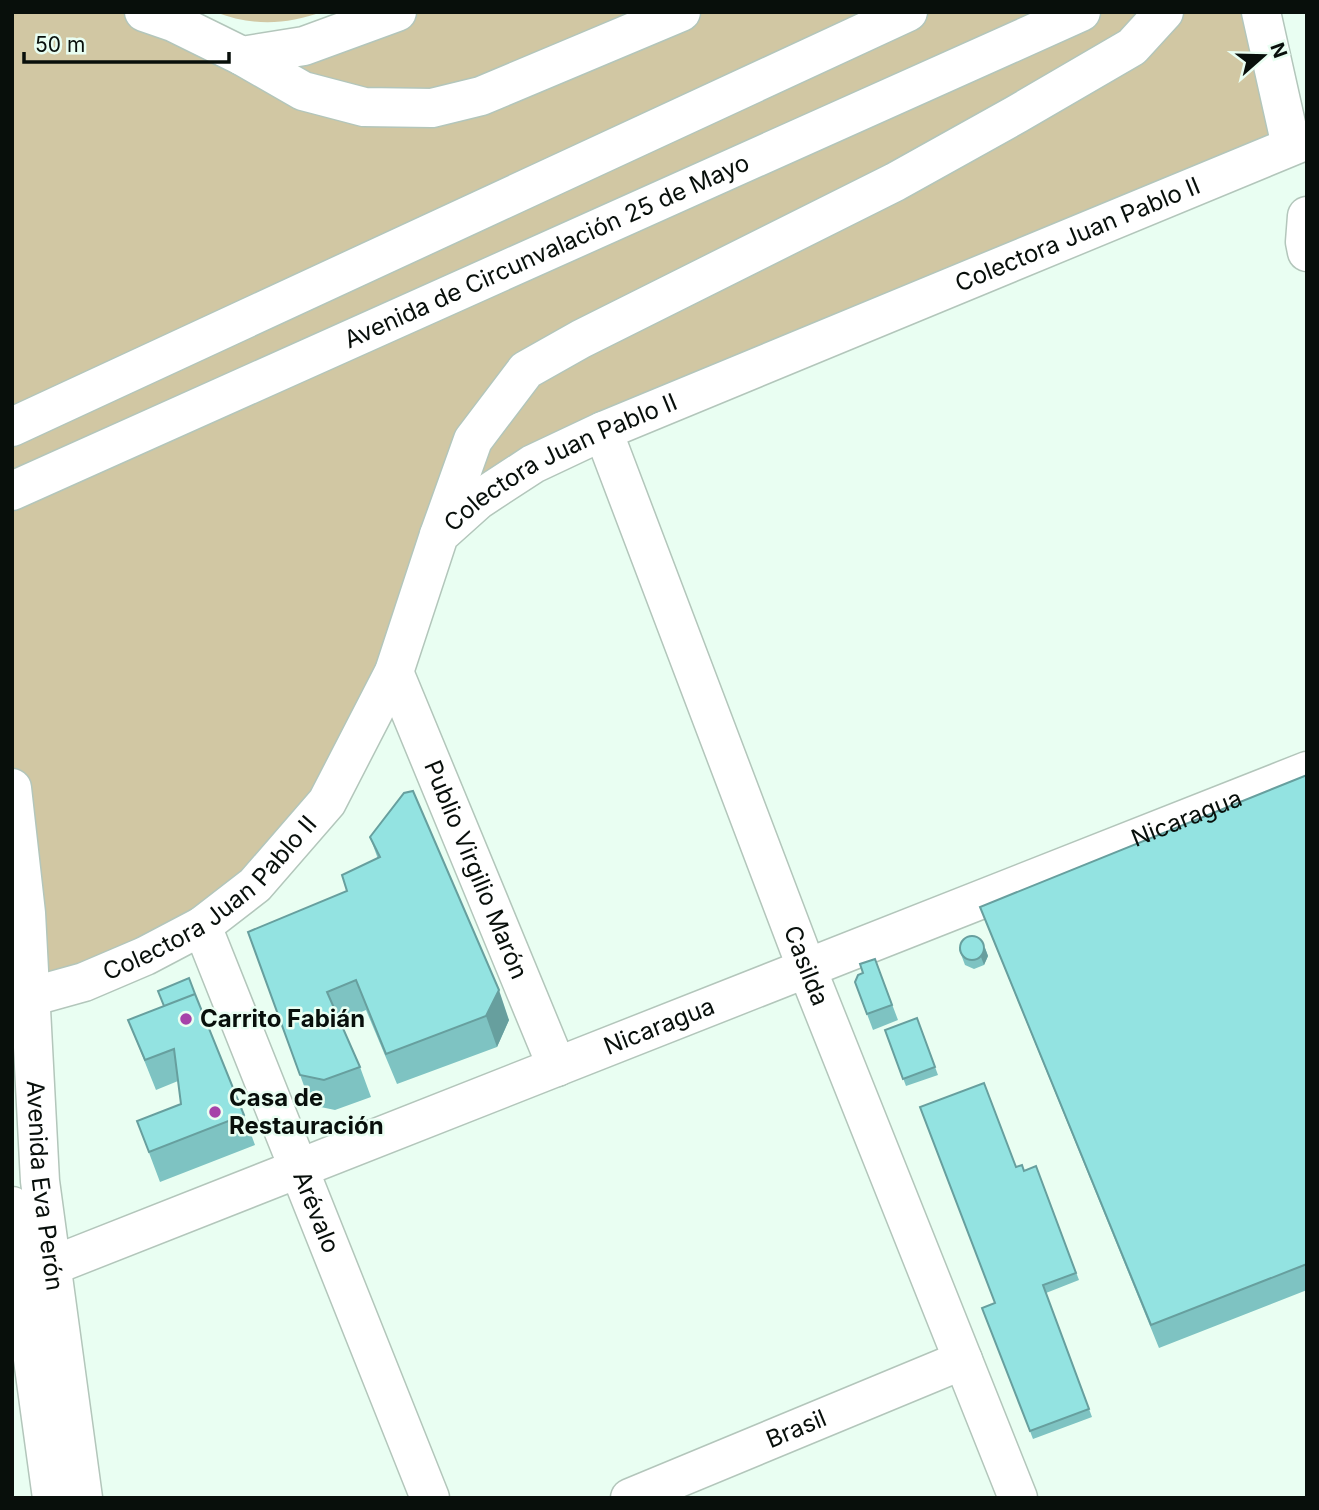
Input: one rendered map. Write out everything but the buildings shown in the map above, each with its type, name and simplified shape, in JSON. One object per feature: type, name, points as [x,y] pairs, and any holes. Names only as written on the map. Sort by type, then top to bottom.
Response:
[{"type":"main road","points":[[144,12],[173,22],[242,56],[303,92],[364,107],[432,108],[481,96],[681,12]]},
{"type":"main road","points":[[242,56],[304,46],[397,12]]},
{"type":"main road","points":[[12,427],[908,12]]},
{"type":"main road","name":"Avenida de Circunvalación 25 de Mayo","points":[[12,491],[1081,12]]},
{"type":"main road","points":[[439,535],[473,440],[526,370],[581,339],[895,182],[1017,114],[1132,47],[1164,12]]},
{"type":"main road","points":[[1261,12],[1299,143]]},
{"type":"main road","name":"Colectora Juan Pablo II","points":[[21,1000],[96,977],[145,956],[202,926],[255,886],[327,802],[394,672],[439,535],[478,500],[533,464],[603,432],[1299,143]]},
{"type":"main road","points":[[1307,216],[1307,252]]},
{"type":"main road","name":"Casilda","points":[[603,432],[807,969],[1018,1498]]},
{"type":"main road","name":"Publio Virgilio Marón","points":[[394,672],[557,1067]]},
{"type":"main road","name":"Nicaragua","points":[[28,1275],[1307,771]]},
{"type":"main road","name":"Avenida Eva Perón","points":[[12,788],[26,913],[21,1000],[40,1181],[28,1275],[52,1498]]},
{"type":"main road","name":"Arévalo","points":[[202,926],[430,1498]]},
{"type":"main road","name":"Avenida Eva Perón","points":[[12,1206],[83,1498]]},
{"type":"main road","name":"Brasil","points":[[631,1498],[963,1360]]},
{"type":"shaded area","points":[[12,12],[144,12],[242,56],[398,12],[1261,12],[1291,146],[478,500],[394,672],[255,885],[12,1002]]},
{"type":"shaded area","points":[[215,12],[322,12],[282,21],[255,22]]},
{"type":"place","name":"Carrito Fabián","points":[[186,1019]]},
{"type":"place","name":"Casa de Restauración","points":[[215,1112]]}]
